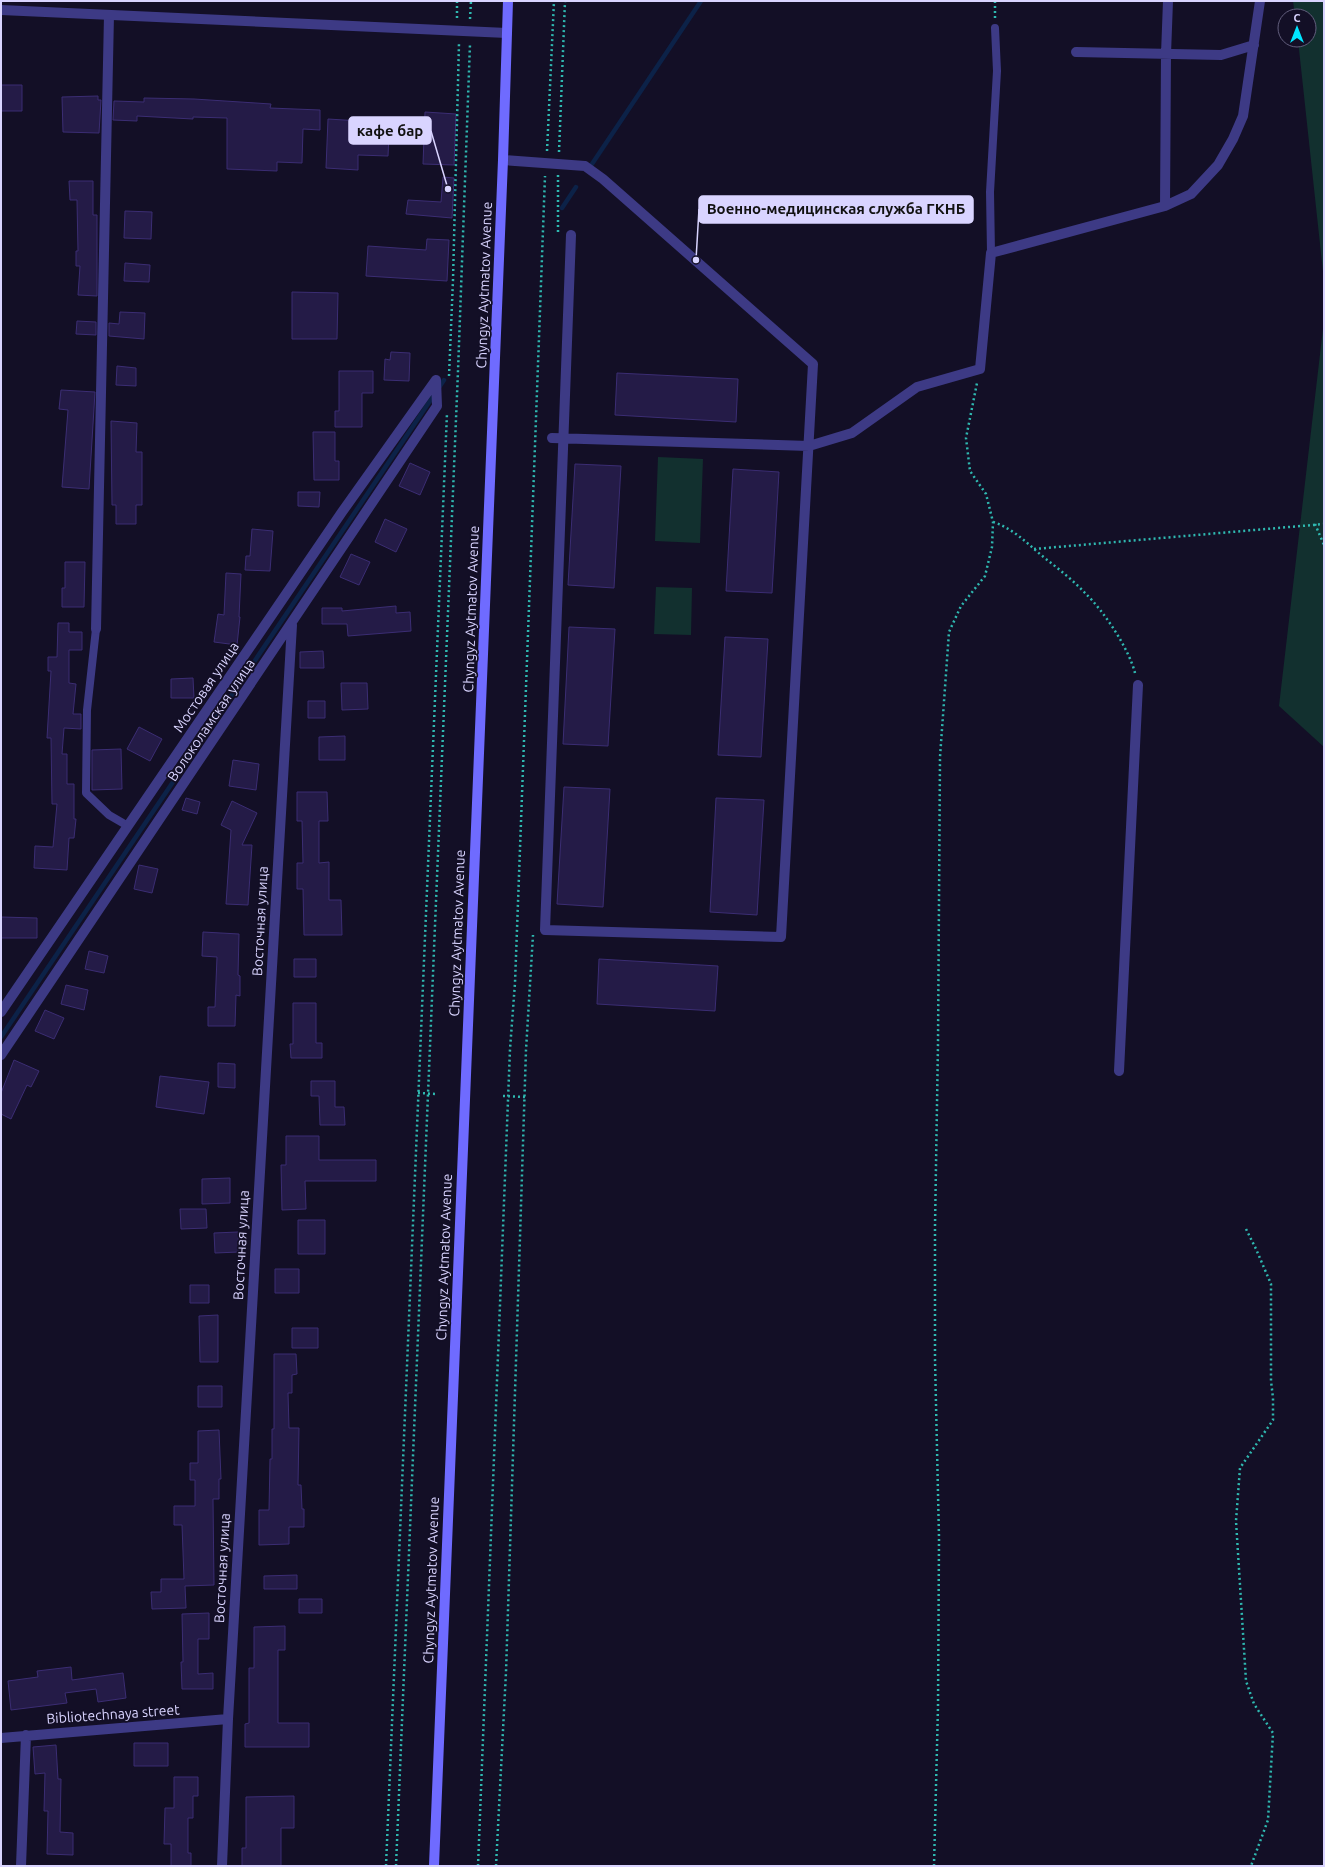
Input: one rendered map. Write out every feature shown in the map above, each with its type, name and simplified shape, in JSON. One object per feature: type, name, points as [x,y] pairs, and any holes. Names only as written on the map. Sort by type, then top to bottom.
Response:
[{"type":"main road","name":"Chyngyz Aytmatov Avenue","points":[[434,1866],[503,160],[508,1]]},
{"type":"street","points":[[1165,206],[1166,54],[1168,1]]},
{"type":"street","points":[[552,438],[809,446],[852,433],[917,387],[980,369],[990,253],[1165,206],[1191,194],[1218,165],[1233,139],[1243,116],[1260,1]]},
{"type":"street","points":[[1,10],[507,33]]},
{"type":"street","points":[[96,629],[109,15]]},
{"type":"street","points":[[1076,52],[1220,55],[1254,45]]},
{"type":"street","points":[[503,160],[585,166],[603,179],[813,364],[781,937],[545,930],[571,235]]},
{"type":"street","name":"Волоколамская улица","points":[[1,1055],[292,625],[437,406],[436,380]]},
{"type":"street","name":"Мостовая улица","points":[[1,1012],[338,518],[436,380]]},
{"type":"street","name":"Восточная улица","points":[[222,1866],[228,1719],[292,625]]},
{"type":"street","points":[[1119,1071],[1138,685]]},
{"type":"street","name":"Bibliotechnaya street","points":[[1,1738],[228,1719]]},
{"type":"street","points":[[21,1866],[26,1735]]},
{"type":"lane","points":[[990,253],[990,192],[997,71],[995,28]]},
{"type":"lane","points":[[96,629],[87,710],[86,793],[109,815],[128,826]]},
{"type":"path","points":[[449,383],[459,31],[457,1]]},
{"type":"path","points":[[396,1866],[458,387],[471,1]]},
{"type":"path","points":[[478,1866],[508,1096],[515,983],[546,163],[554,1]]},
{"type":"path","points":[[995,1],[995,28]]},
{"type":"path","points":[[934,1866],[936,1859],[939,1538],[935,1359],[935,1220],[940,757],[949,632],[961,606],[985,576],[992,547],[993,522],[986,494],[970,471],[966,438],[980,369]]},
{"type":"path","points":[[386,1866],[448,407]]},
{"type":"path","points":[[993,522],[1004,525],[1086,593],[1107,621],[1132,659],[1138,685]]},
{"type":"path","points":[[1314,524],[1324,544]]},
{"type":"path","points":[[1034,549],[1324,524]]},
{"type":"path","points":[[418,1093],[437,1094]]},
{"type":"path","points":[[503,1096],[524,1097]]},
{"type":"path","points":[[1246,1229],[1271,1284],[1271,1381],[1273,1398],[1273,1420],[1240,1468],[1236,1521],[1246,1681],[1254,1704],[1273,1733],[1268,1820],[1251,1866]]},
{"type":"green space","points":[[1293,1],[1324,1],[1324,281],[1299,48],[1317,48],[1317,8],[1294,8]]},
{"type":"green space","points":[[1324,320],[1324,747],[1279,706]]},
{"type":"green space","points":[[658,457],[703,459],[700,543],[655,541]]},
{"type":"green space","points":[[656,587],[692,588],[691,635],[654,634]]},
{"type":"building","points":[[1,85],[22,85],[22,111],[1,111]]},
{"type":"building","points":[[98,96],[98,100],[101,100],[99,133],[63,132],[62,97]]},
{"type":"building","points":[[144,98],[194,99],[271,104],[270,108],[320,110],[320,130],[303,129],[302,163],[277,162],[277,171],[227,169],[227,118],[193,117],[193,119],[137,116],[137,121],[113,120],[114,101],[144,102]]},
{"type":"building","points":[[425,112],[456,114],[454,165],[423,164]]},
{"type":"building","points":[[328,119],[360,121],[359,133],[389,134],[388,156],[358,155],[358,170],[326,168]]},
{"type":"building","points":[[443,177],[454,178],[452,218],[406,214],[408,200],[441,202]]},
{"type":"building","points":[[69,181],[93,181],[93,215],[97,215],[97,296],[78,295],[80,266],[76,266],[76,251],[78,251],[77,200],[70,200]]},
{"type":"building","points":[[125,211],[152,212],[151,239],[124,238]]},
{"type":"building","points":[[427,239],[449,240],[447,281],[366,276],[368,246],[426,250]]},
{"type":"building","points":[[125,263],[150,265],[149,282],[124,281]]},
{"type":"building","points":[[292,292],[338,293],[337,339],[292,339]]},
{"type":"building","points":[[120,312],[145,313],[144,339],[109,336],[109,323],[119,324]]},
{"type":"building","points":[[77,321],[96,322],[96,335],[76,334]]},
{"type":"building","points":[[391,352],[410,353],[409,381],[384,380],[385,359],[390,360]]},
{"type":"building","points":[[117,366],[136,368],[136,386],[116,385]]},
{"type":"building","points":[[339,371],[373,371],[373,393],[362,393],[362,427],[335,427],[335,411],[339,411]]},
{"type":"building","points":[[617,373],[738,379],[736,422],[615,415]]},
{"type":"building","points":[[61,390],[95,392],[89,489],[62,487],[68,410],[59,409]]},
{"type":"building","points":[[111,421],[137,423],[136,452],[142,452],[142,505],[136,505],[136,524],[116,524],[116,505],[112,505]]},
{"type":"building","points":[[313,432],[335,432],[335,461],[339,461],[339,480],[314,480]]},
{"type":"building","points":[[410,463],[430,472],[420,495],[399,486]]},
{"type":"building","points":[[575,464],[621,466],[614,588],[568,585]]},
{"type":"building","points":[[733,469],[779,472],[772,593],[726,591]]},
{"type":"building","points":[[298,492],[320,492],[319,507],[298,506]]},
{"type":"building","points":[[385,519],[407,529],[396,552],[375,542]]},
{"type":"building","points":[[252,529],[273,531],[270,571],[245,570],[246,556],[250,556]]},
{"type":"building","points":[[351,554],[370,562],[359,585],[340,577]]},
{"type":"building","points":[[65,562],[85,562],[84,607],[62,607],[62,588],[65,588]]},
{"type":"building","points":[[226,573],[241,574],[240,617],[237,645],[214,642],[218,614],[224,615]]},
{"type":"building","points":[[396,606],[396,613],[410,612],[411,631],[348,636],[347,624],[322,624],[322,608],[342,608],[342,611]]},
{"type":"building","points":[[58,623],[69,623],[69,632],[82,632],[82,650],[69,650],[69,683],[76,684],[73,714],[81,714],[81,729],[64,728],[62,754],[67,754],[67,784],[74,784],[74,819],[76,819],[74,838],[69,838],[67,870],[34,868],[35,846],[53,847],[57,804],[52,804],[51,738],[47,738],[51,671],[48,671],[48,657],[57,657]]},
{"type":"building","points":[[569,627],[615,629],[608,746],[563,744]]},
{"type":"building","points":[[725,637],[768,639],[761,757],[718,755]]},
{"type":"building","points":[[323,651],[324,668],[300,668],[300,652]]},
{"type":"building","points":[[193,678],[194,698],[171,698],[171,679]]},
{"type":"building","points":[[341,683],[367,683],[368,709],[342,710]]},
{"type":"building","points":[[308,701],[325,701],[325,718],[308,718]]},
{"type":"building","points":[[139,727],[162,739],[150,761],[127,749]]},
{"type":"building","points":[[345,736],[345,760],[319,760],[319,737]]},
{"type":"building","points":[[121,749],[122,789],[92,790],[92,750]]},
{"type":"building","points":[[233,760],[259,764],[256,790],[229,786]]},
{"type":"building","points":[[564,787],[610,789],[603,907],[557,904]]},
{"type":"building","points":[[297,792],[327,792],[328,821],[319,821],[319,863],[329,862],[329,900],[341,900],[342,935],[304,935],[303,889],[297,889],[297,863],[303,863],[302,821],[297,821]]},
{"type":"building","points":[[186,798],[200,802],[197,814],[182,810]]},
{"type":"building","points":[[716,798],[764,800],[757,915],[710,912]]},
{"type":"building","points":[[232,801],[257,813],[242,845],[252,845],[248,905],[226,904],[231,830],[221,825]]},
{"type":"building","points":[[139,865],[158,869],[152,893],[134,889]]},
{"type":"building","points":[[1,917],[37,918],[37,938],[1,938]]},
{"type":"building","points":[[203,932],[239,934],[238,975],[240,976],[240,996],[236,995],[235,1026],[208,1026],[208,1007],[215,1007],[217,957],[202,956]]},
{"type":"building","points":[[89,951],[108,956],[104,973],[85,969]]},
{"type":"building","points":[[294,959],[316,959],[316,977],[294,977]]},
{"type":"building","points":[[599,959],[718,966],[715,1011],[597,1004]]},
{"type":"building","points":[[66,985],[88,990],[84,1010],[61,1004]]},
{"type":"building","points":[[293,1003],[316,1003],[316,1043],[322,1043],[322,1058],[291,1058],[290,1044],[293,1044]]},
{"type":"building","points":[[45,1010],[64,1018],[54,1039],[35,1031]]},
{"type":"building","points":[[14,1060],[39,1071],[31,1087],[27,1085],[11,1119],[1,1114],[1,1093]]},
{"type":"building","points":[[218,1063],[235,1064],[235,1088],[218,1087]]},
{"type":"building","points":[[160,1076],[209,1082],[204,1114],[156,1107]]},
{"type":"building","points":[[311,1081],[335,1081],[335,1107],[344,1107],[345,1125],[320,1125],[319,1096],[311,1096]]},
{"type":"building","points":[[286,1136],[319,1136],[319,1160],[376,1160],[376,1181],[305,1181],[306,1209],[282,1210],[281,1165],[286,1165]]},
{"type":"building","points":[[230,1178],[230,1203],[202,1204],[202,1179]]},
{"type":"building","points":[[180,1209],[206,1209],[207,1228],[181,1229]]},
{"type":"building","points":[[298,1220],[325,1220],[325,1254],[298,1254]]},
{"type":"building","points":[[238,1232],[239,1252],[215,1253],[214,1233]]},
{"type":"building","points":[[275,1269],[299,1269],[299,1293],[275,1293]]},
{"type":"building","points":[[190,1285],[209,1285],[209,1303],[190,1303]]},
{"type":"building","points":[[218,1315],[218,1362],[200,1362],[199,1316]]},
{"type":"building","points":[[292,1328],[318,1328],[318,1348],[292,1348]]},
{"type":"building","points":[[274,1354],[296,1354],[297,1374],[292,1375],[292,1393],[288,1393],[289,1428],[299,1428],[298,1485],[301,1485],[302,1509],[304,1509],[304,1527],[289,1527],[289,1544],[259,1545],[259,1510],[269,1510],[270,1459],[272,1459],[272,1429],[274,1429]]},
{"type":"building","points":[[198,1386],[222,1386],[222,1407],[198,1407]]},
{"type":"building","points":[[219,1430],[221,1479],[219,1479],[219,1499],[213,1499],[214,1585],[185,1586],[186,1608],[152,1609],[151,1592],[161,1592],[161,1579],[184,1579],[182,1525],[174,1525],[174,1506],[195,1506],[195,1480],[190,1480],[190,1463],[198,1463],[198,1431]]},
{"type":"building","points":[[297,1575],[297,1589],[264,1589],[264,1576]]},
{"type":"building","points":[[299,1599],[322,1599],[322,1613],[299,1613]]},
{"type":"building","points":[[209,1613],[209,1639],[198,1639],[198,1674],[213,1673],[213,1689],[182,1689],[182,1614]]},
{"type":"building","points":[[285,1626],[285,1650],[278,1650],[278,1723],[309,1723],[309,1747],[245,1747],[245,1724],[249,1723],[249,1668],[254,1668],[254,1627]]},
{"type":"building","points":[[71,1667],[72,1680],[123,1673],[126,1698],[98,1702],[96,1689],[65,1693],[67,1703],[11,1710],[8,1681],[38,1677],[37,1671]]},
{"type":"building","points":[[134,1743],[168,1743],[168,1766],[134,1766]]},
{"type":"building","points":[[56,1745],[58,1779],[61,1779],[60,1832],[73,1833],[73,1855],[47,1854],[48,1811],[44,1811],[45,1773],[35,1774],[33,1747]]},
{"type":"building","points":[[174,1777],[198,1777],[198,1796],[193,1796],[193,1818],[188,1818],[188,1853],[191,1853],[191,1866],[171,1866],[171,1844],[164,1844],[165,1808],[174,1808]]},
{"type":"building","points":[[294,1796],[294,1828],[281,1828],[281,1866],[242,1866],[242,1848],[246,1848],[246,1797]]},
{"type":"waterway","points":[[592,164],[701,1]]},
{"type":"waterway","points":[[562,208],[576,187]]},
{"type":"waterway","points":[[438,389],[444,380]]},
{"type":"waterway","points":[[1,1037],[434,395]]},
{"type":"place","name":"кафе бар","points":[[448,189]]},
{"type":"place","name":"Военно-медицинская служба ГКНБ","points":[[696,260]]}]
